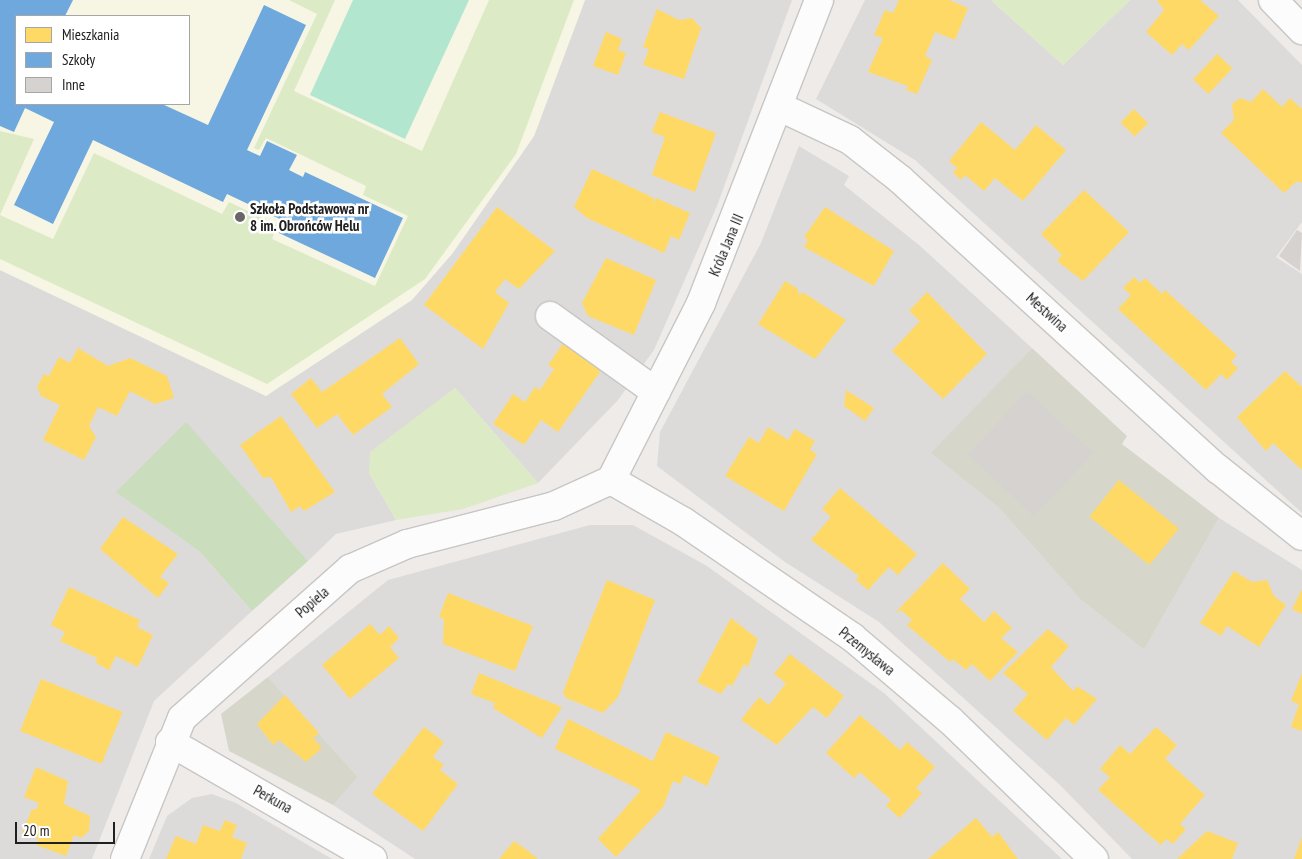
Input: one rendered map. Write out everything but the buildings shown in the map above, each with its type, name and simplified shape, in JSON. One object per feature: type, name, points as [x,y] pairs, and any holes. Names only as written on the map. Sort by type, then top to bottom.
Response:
[{"type":"street","name":"Króla Jana III","points":[[611,480],[701,303],[780,107],[819,0]]},
{"type":"street","points":[[1273,0],[1302,30]]},
{"type":"street","name":"Mestwina","points":[[780,107],[850,140],[901,180],[1218,469],[1302,536]]},
{"type":"street","points":[[550,316],[656,392]]},
{"type":"street","name":"Popiela","points":[[125,859],[170,742],[196,702],[350,569],[407,544],[554,506],[611,480]]},
{"type":"street","name":"Przemysława","points":[[611,480],[684,522],[852,637],[950,720],[1094,859]]},
{"type":"street","name":"Perkuna","points":[[170,742],[373,859]]},
{"type":"shaded area","name":"Szkoła Podstawowa nr 8 im. Obrońców Helu","points":[[0,0],[585,0],[534,136],[452,254],[412,300],[266,396],[0,270]]},
{"type":"shaded area","points":[[585,0],[792,0],[717,206],[654,350],[618,400],[538,483],[455,388],[369,473],[396,520],[336,534],[308,561],[186,423],[117,492],[199,551],[252,611],[154,701],[92,859],[0,859],[0,270],[266,396],[452,254],[534,136]]},
{"type":"shaded area","points":[[865,0],[991,0],[1063,65],[1130,0],[1238,0],[1302,65],[1302,222],[1276,257],[1302,274],[1302,513],[915,160],[816,99]]},
{"type":"shaded area","points":[[799,146],[849,176],[844,185],[919,245],[1032,348],[932,453],[998,507],[1080,599],[1144,650],[1219,518],[1302,570],[1302,859],[1132,859],[1060,785],[879,622],[785,562],[657,466],[660,432],[761,243]]},
{"type":"shaded area","points":[[1032,348],[1127,436],[1122,444],[1219,518],[1144,650],[1080,599],[998,507],[931,453]]},
{"type":"shaded area","points":[[590,525],[633,525],[707,566],[884,693],[1062,859],[415,859],[333,805],[358,777],[268,677],[388,580]]},
{"type":"shaded area","points":[[268,677],[358,777],[333,805],[229,751],[221,714]]},
{"type":"shaded area","points":[[212,794],[236,803],[332,859],[149,859],[167,816],[192,798]]},
{"type":"green space","points":[[289,0],[335,0],[294,91],[422,151],[489,0],[574,0],[516,154],[425,279],[267,384],[0,259],[0,215],[53,239],[94,153],[222,214],[229,202],[277,225],[272,239],[375,286],[408,216],[363,195],[366,186],[266,138],[259,150],[254,148],[317,14]]},
{"type":"green space","points":[[353,0],[469,0],[405,139],[310,95]]},
{"type":"green space","points":[[991,0],[1130,0],[1063,65]]},
{"type":"green space","points":[[0,131],[34,139],[0,215]]},
{"type":"green space","points":[[455,388],[538,483],[463,509],[396,520],[369,473],[370,452]]},
{"type":"green space","points":[[186,422],[308,561],[252,611],[199,551],[116,492]]},
{"type":"place","name":"Szkoła Podstawowa nr 8 im. Obrońców Helu","points":[[240,217]]}]
